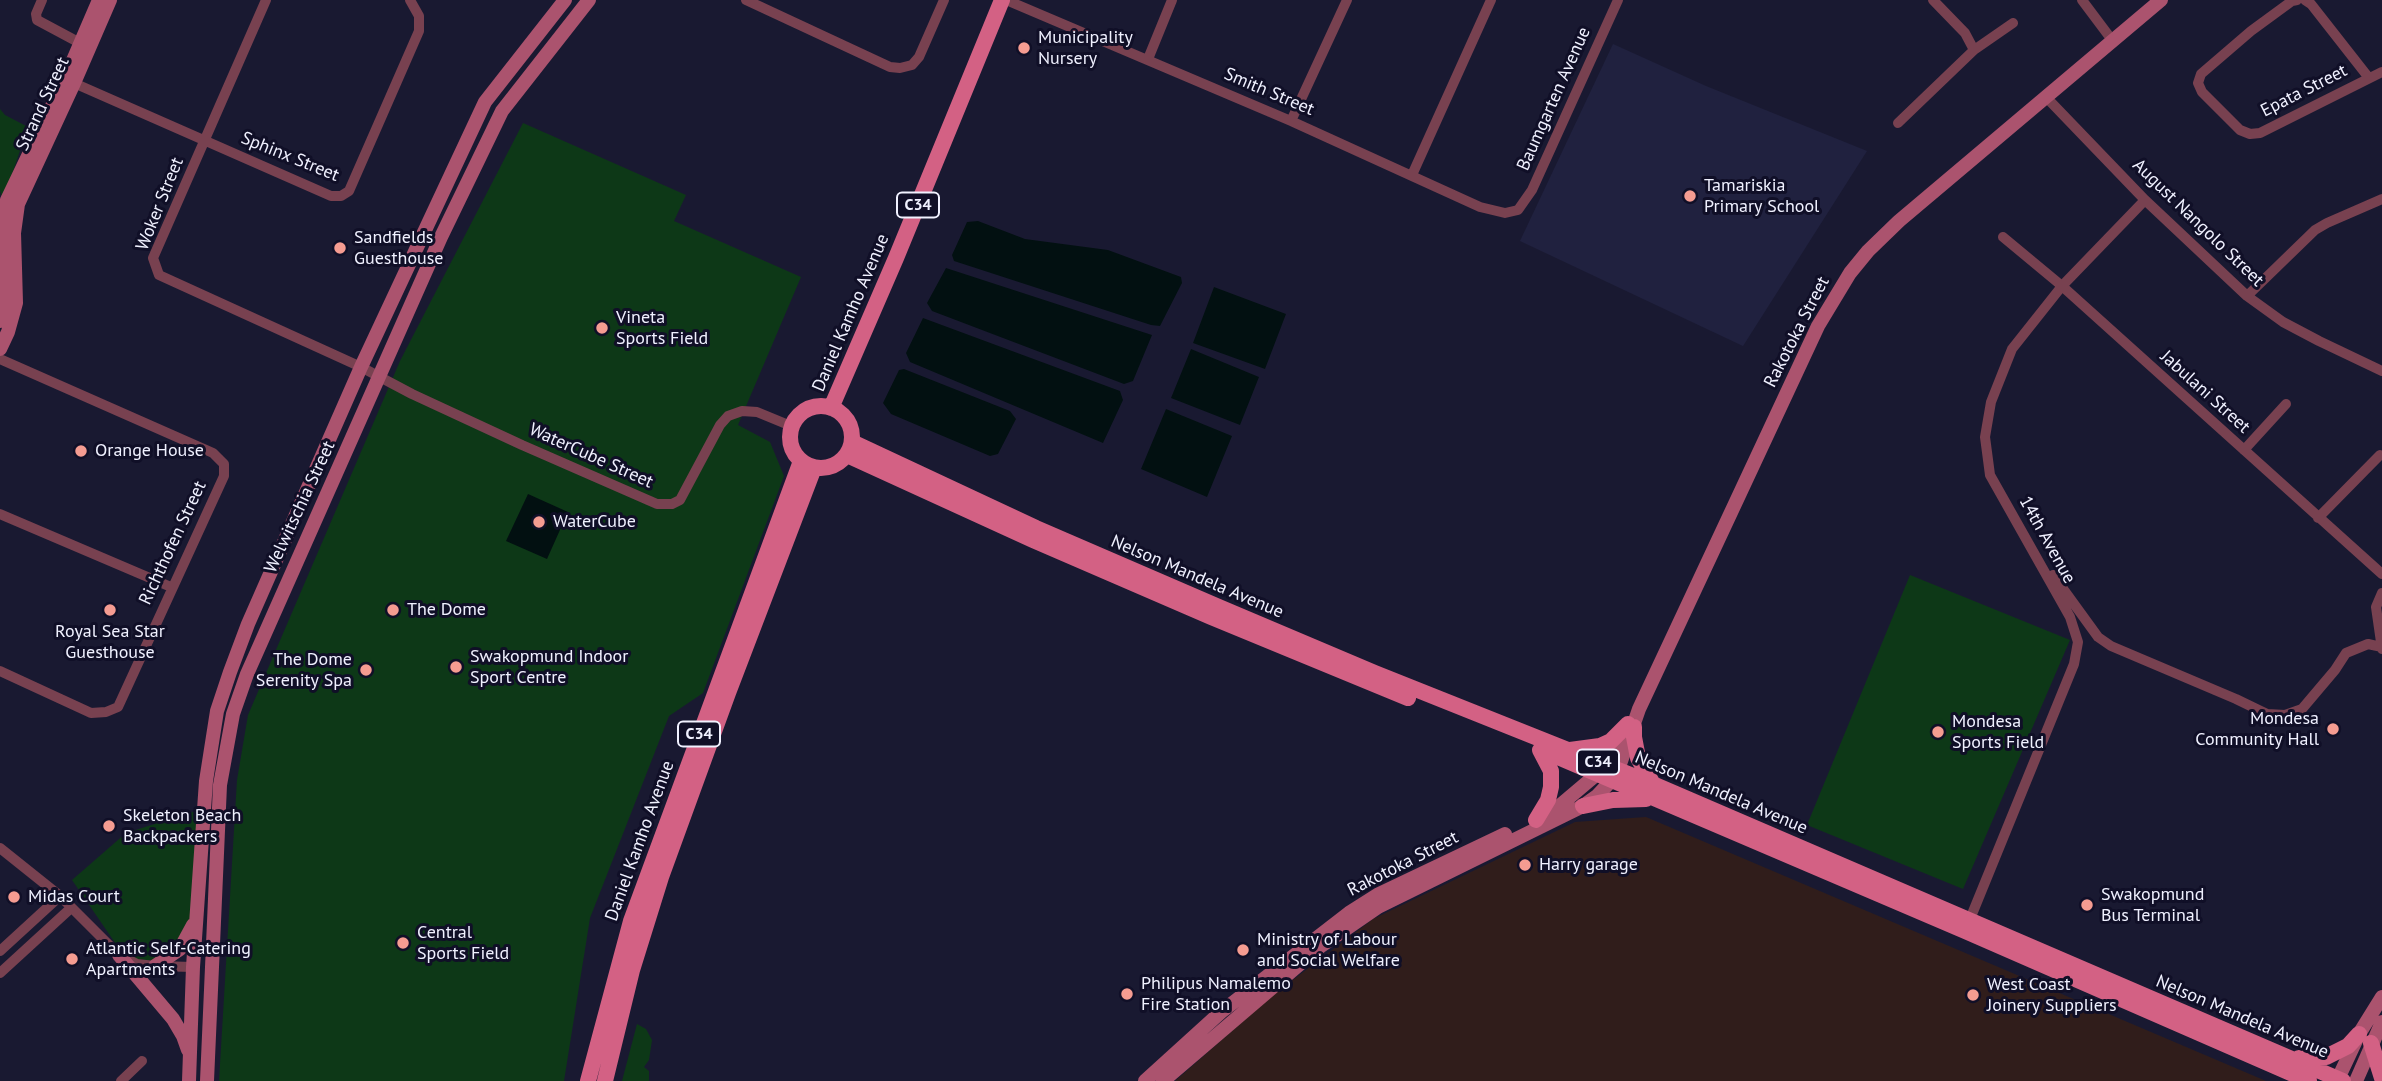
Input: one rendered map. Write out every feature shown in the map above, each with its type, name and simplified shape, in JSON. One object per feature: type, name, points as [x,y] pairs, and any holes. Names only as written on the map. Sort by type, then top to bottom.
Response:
[{"type":"main road","name":"Daniel Kamho Avenue","points":[[831,408],[1004,0]]},
{"type":"main road","name":"Daniel Kamho Avenue","points":[[791,426],[807,409],[823,406],[831,408],[848,421],[850,449]]},
{"type":"main road","points":[[791,426],[791,446],[808,465],[832,467],[850,449]]},
{"type":"main road","name":"Nelson Mandela Avenue","points":[[850,449],[1375,673],[1568,750],[1607,772]]},
{"type":"main road","name":"Nelson Mandela Avenue","points":[[850,449],[1033,540],[1198,612],[1371,684],[1656,792],[1967,926],[2339,1080]]},
{"type":"main road","name":"Daniel Kamho Avenue","points":[[588,1081],[631,921],[808,465]]},
{"type":"main road","name":"Daniel Kamho Avenue","points":[[606,1081],[632,970],[665,865],[808,465]]},
{"type":"main road","points":[[1568,750],[1600,746],[1631,725],[1639,758],[1656,792],[1583,806]]},
{"type":"main road","points":[[1536,820],[1548,800],[1551,787],[1551,771],[1541,750]]},
{"type":"main road","name":"Nelson Mandela Avenue","points":[[1967,926],[2302,1079]]},
{"type":"main road","points":[[2290,1058],[2326,1057],[2365,1039],[2382,1078]]},
{"type":"street","points":[[42,0],[36,14],[37,20],[80,43]]},
{"type":"street","name":"Strand Street","points":[[0,349],[16,303],[14,233],[18,204],[70,81],[80,43],[99,0]]},
{"type":"street","name":"Strand Street","points":[[0,321],[6,302],[3,230],[7,200],[110,0]]},
{"type":"street","name":"Woker Street","points":[[266,0],[153,258],[154,266],[159,275],[380,377]]},
{"type":"street","name":"Sphinx Street","points":[[70,81],[331,196],[341,196],[349,191],[419,31],[419,16],[410,0]]},
{"type":"street","name":"Welwitschia Street","points":[[189,1081],[193,967],[207,770],[217,711],[248,624],[361,367],[485,102],[565,0]]},
{"type":"street","name":"Welwitschia Street","points":[[208,1081],[220,785],[233,714],[264,631],[441,237],[502,111],[589,0]]},
{"type":"street","points":[[746,0],[890,67],[900,68],[912,65],[919,57],[944,0]]},
{"type":"street","name":"Smith Street","points":[[1004,0],[1291,121],[1480,207],[1505,213],[1518,210]]},
{"type":"street","points":[[1148,59],[1172,0]]},
{"type":"street","points":[[1291,121],[1347,0]]},
{"type":"street","points":[[1412,175],[1491,0]]},
{"type":"street","name":"Baumgarten Avenue","points":[[1518,210],[1532,190],[1618,0]]},
{"type":"street","points":[[1933,0],[1965,33],[1974,50]]},
{"type":"street","points":[[2082,0],[2112,40]]},
{"type":"street","name":"Rakotoka Street","points":[[1163,1081],[1321,946],[1378,907],[1583,806],[1597,796],[1818,326],[1850,273],[1899,221],[2161,0]]},
{"type":"street","name":"Epata Street","points":[[2297,0],[2250,31],[2201,74],[2198,83],[2202,92],[2240,130],[2250,134],[2260,133],[2382,72]]},
{"type":"street","name":"Epata Street","points":[[2305,0],[2370,78]]},
{"type":"street","points":[[1898,123],[1974,50],[2013,23]]},
{"type":"street","name":"August Nangolo Street","points":[[2045,96],[2145,200],[2247,296],[2295,328],[2382,371]]},
{"type":"street","name":"14th Avenue","points":[[1967,926],[2074,664],[2078,642],[2070,617],[1990,475],[1985,437],[1991,402],[2012,349],[2062,286],[2145,200]]},
{"type":"street","points":[[2247,296],[2315,230],[2381,202]]},
{"type":"street","name":"Jabulani Street","points":[[2003,237],[2062,286],[2382,574]]},
{"type":"street","name":"Richthofen Street","points":[[0,359],[213,453],[223,464],[224,476],[118,707],[106,712],[91,713],[0,671]]},
{"type":"street","name":"WaterCube Street","points":[[380,377],[522,445],[657,504],[672,504],[680,500],[720,425],[729,416],[742,411],[757,412],[791,426]]},
{"type":"street","points":[[2244,450],[2286,404]]},
{"type":"street","points":[[2318,518],[2380,456]]},
{"type":"street","points":[[0,514],[171,587]]},
{"type":"street","points":[[2027,539],[2098,637],[2111,646],[2267,714],[2285,715],[2302,709],[2346,653],[2368,644],[2382,648],[2376,607],[2382,593]]},
{"type":"street","name":"Rakotoka Street","points":[[1145,1081],[1222,1012],[1349,913],[1379,894],[1536,820],[1607,772]]},
{"type":"street","points":[[0,848],[60,896],[119,955],[173,1019],[183,1036],[190,1058]]},
{"type":"street","points":[[0,950],[60,896]]},
{"type":"street","points":[[0,973],[71,908]]},
{"type":"street","points":[[155,967],[180,949],[190,934],[197,912]]},
{"type":"street","points":[[193,967],[212,944]]},
{"type":"street","points":[[119,955],[137,964],[155,967],[193,967],[204,980],[211,995]]},
{"type":"street","points":[[2356,1081],[2365,1039],[2382,997]]},
{"type":"street","points":[[2339,1080],[2365,1039],[2382,1022]]},
{"type":"street","points":[[121,1081],[142,1061]]},
{"type":"shaded area","name":"Tamariskia Primary School","points":[[1613,44],[1706,86],[1867,151],[1743,346],[1520,241]]},
{"type":"shaded area","points":[[978,221],[1025,239],[1108,250],[1181,277],[1182,283],[1160,326],[1151,325],[954,261],[952,255],[967,222]]},
{"type":"shaded area","points":[[946,268],[1152,335],[1133,381],[1124,384],[932,311],[927,303]]},
{"type":"shaded area","points":[[1214,287],[1286,314],[1265,369],[1193,343]]},
{"type":"shaded area","points":[[923,318],[1120,391],[1123,400],[1103,443],[910,362],[906,353]]},
{"type":"shaded area","points":[[1191,349],[1259,377],[1240,425],[1171,398]]},
{"type":"shaded area","points":[[904,369],[1010,411],[1016,419],[998,454],[990,456],[891,414],[883,403],[899,370]]},
{"type":"shaded area","points":[[1166,409],[1232,436],[1207,497],[1141,469]]},
{"type":"shaded area","points":[[528,494],[568,512],[547,559],[506,541]]},
{"type":"shaded area","points":[[1646,817],[2266,1081],[1175,1081],[1273,995],[1373,919],[1575,822]]},
{"type":"green space","points":[[0,109],[5,115],[28,127],[3,201],[0,191]]},
{"type":"green space","points":[[523,123],[686,195],[674,221],[801,277],[738,425],[770,442],[784,476],[703,693],[669,716],[590,918],[564,1081],[219,1081],[237,780],[248,715],[400,361]]},
{"type":"green space","name":"Mondesa Sports Field","points":[[1910,575],[2070,640],[1963,889],[1807,825]]},
{"type":"green space","points":[[199,810],[193,910],[188,925],[176,948],[154,961],[137,959],[120,950],[72,880],[126,833]]},
{"type":"green space","points":[[637,1024],[646,1029],[652,1040],[649,1060],[644,1067],[649,1071],[649,1081],[622,1081]]},
{"type":"place","name":"Municipality Nursery","points":[[1024,48]]},
{"type":"place","name":"Tamariskia Primary School","points":[[1690,196]]},
{"type":"place","name":"Sandfields Guesthouse","points":[[340,248]]},
{"type":"place","name":"Vineta Sports Field","points":[[602,328]]},
{"type":"place","name":"Orange House","points":[[81,451]]},
{"type":"place","name":"WaterCube","points":[[539,522]]},
{"type":"place","name":"Royal Sea Star Guesthouse","points":[[110,610]]},
{"type":"place","name":"The Dome","points":[[393,610]]},
{"type":"place","name":"Swakopmund Indoor Sport Centre","points":[[456,667]]},
{"type":"place","name":"The Dome Serenity Spa","points":[[366,670]]},
{"type":"place","name":"Mondesa Community Hall","points":[[2333,729]]},
{"type":"place","name":"Mondesa Sports Field","points":[[1938,732]]},
{"type":"place","name":"Skeleton Beach Backpackers","points":[[109,826]]},
{"type":"place","name":"Harry garage","points":[[1525,865]]},
{"type":"place","name":"Midas Court","points":[[14,897]]},
{"type":"place","name":"Swakopmund Bus Terminal","points":[[2087,905]]},
{"type":"place","name":"Central Sports Field","points":[[403,943]]},
{"type":"place","name":"Ministry of Labour and Social Welfare","points":[[1243,950]]},
{"type":"place","name":"Atlantic Self-Catering Apartments","points":[[72,959]]},
{"type":"place","name":"Philipus Namalemo Fire Station","points":[[1127,994]]},
{"type":"place","name":"West Coast Joinery Suppliers","points":[[1973,995]]}]
